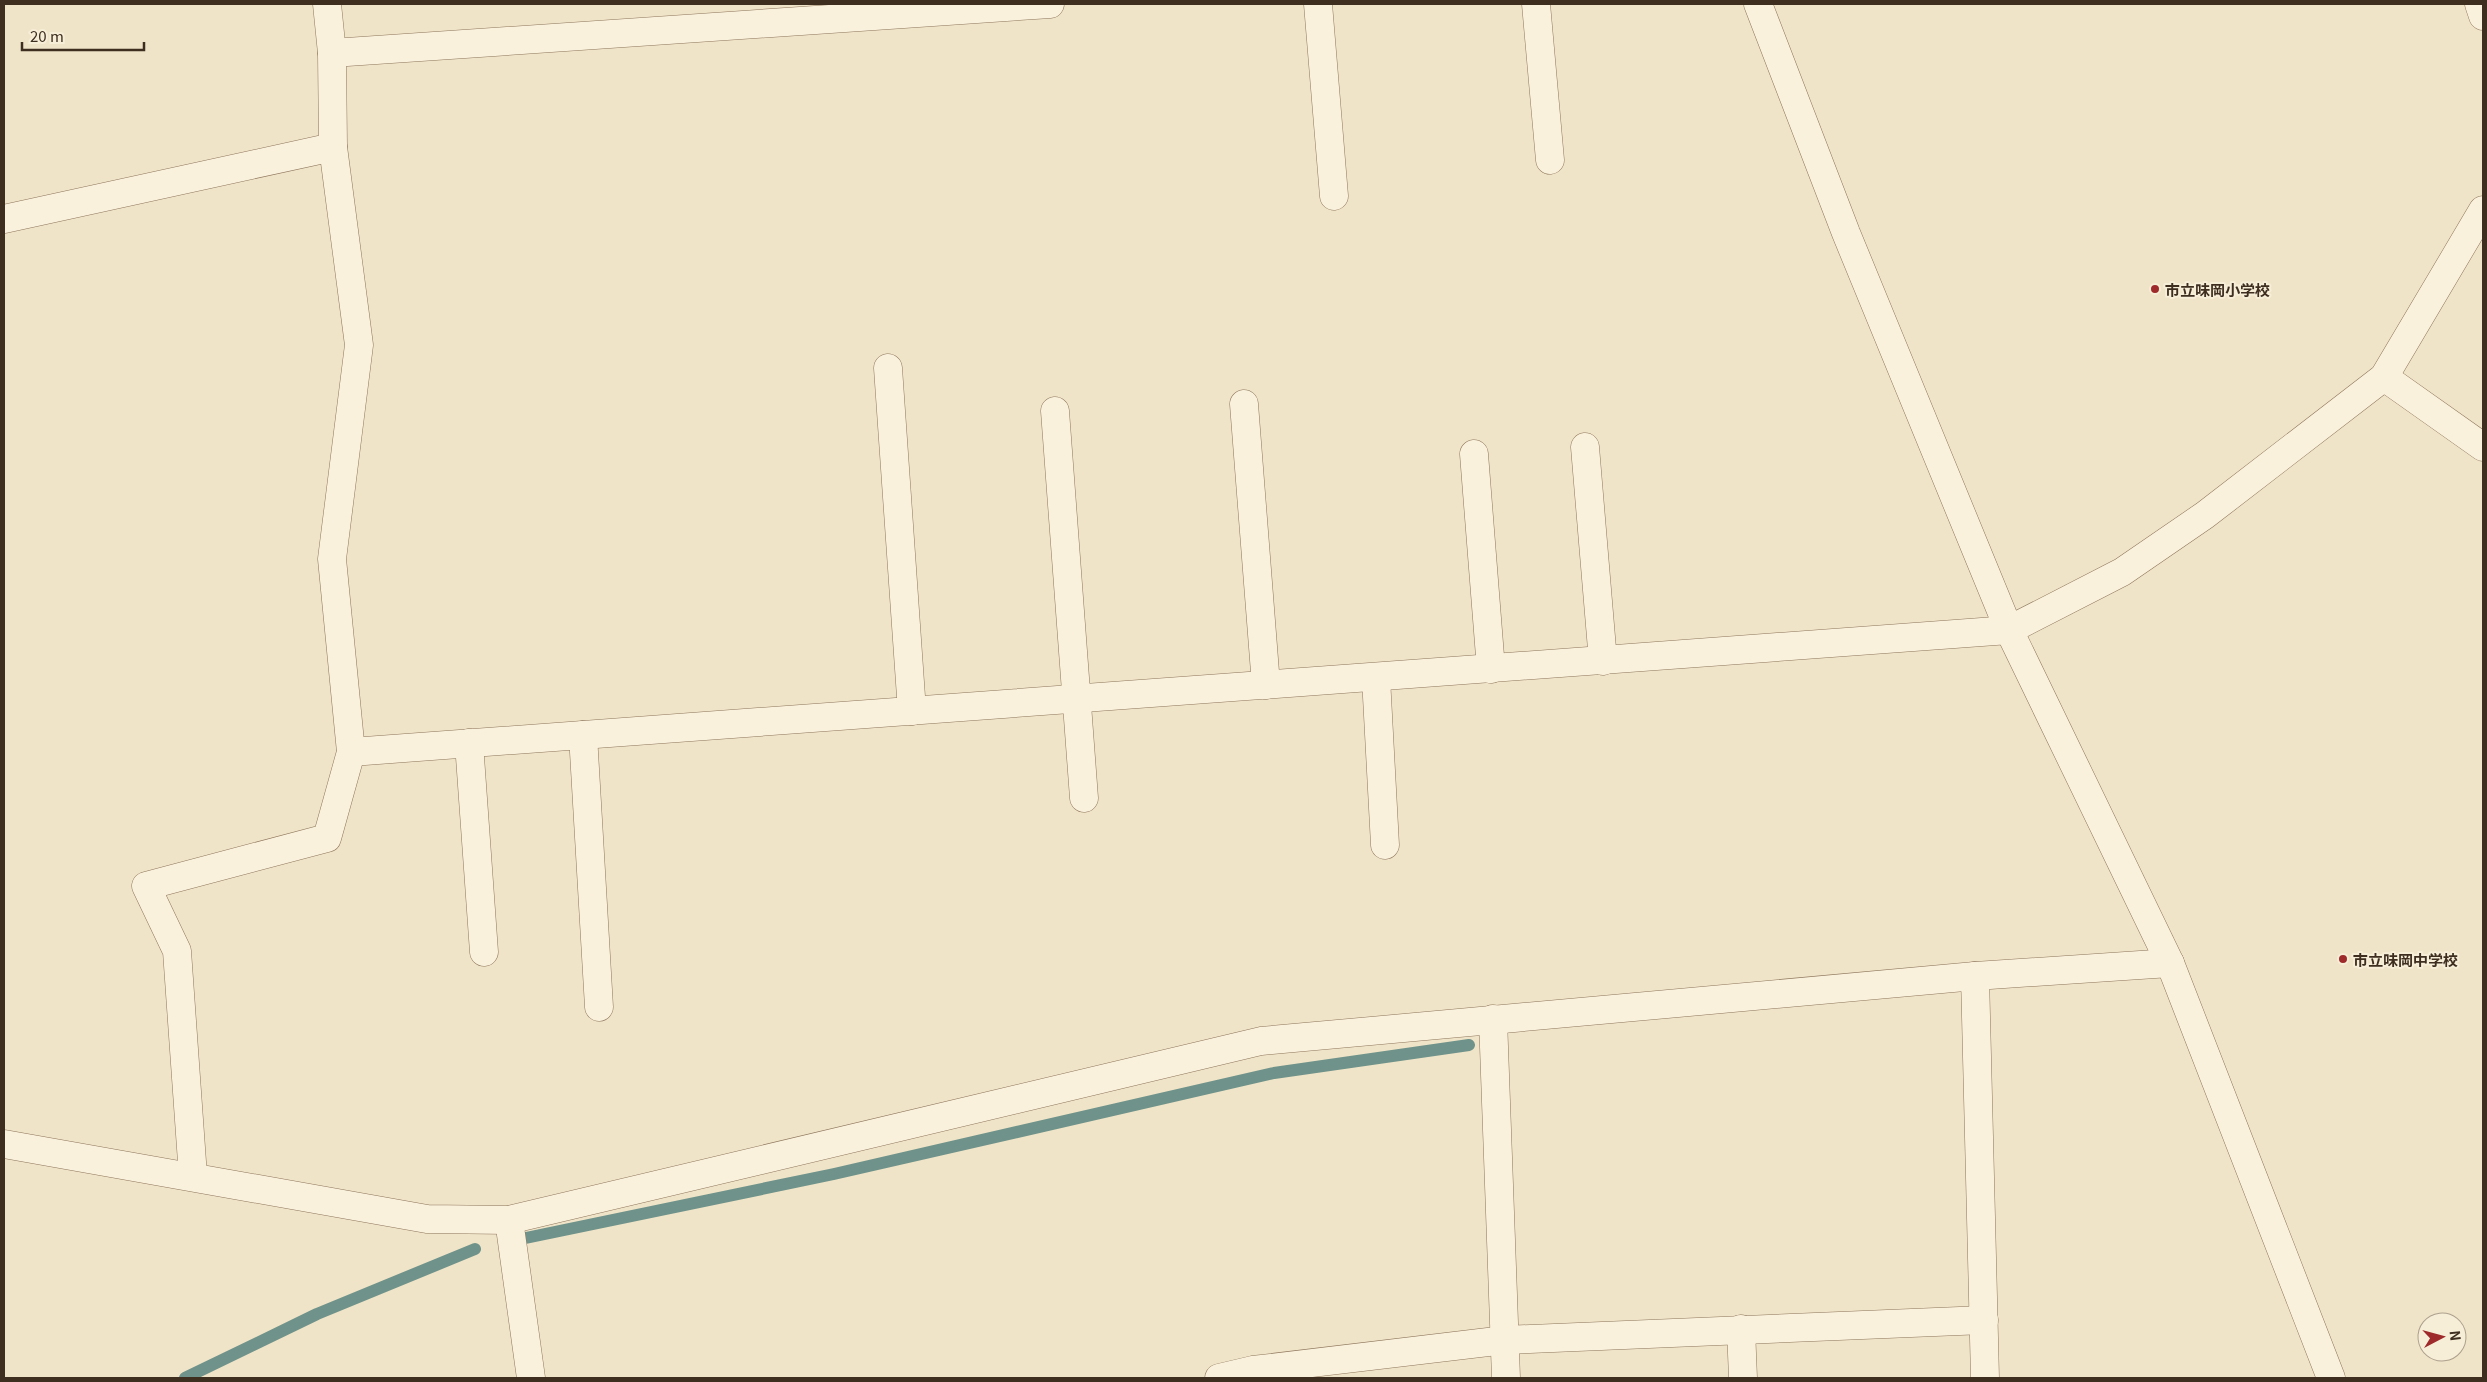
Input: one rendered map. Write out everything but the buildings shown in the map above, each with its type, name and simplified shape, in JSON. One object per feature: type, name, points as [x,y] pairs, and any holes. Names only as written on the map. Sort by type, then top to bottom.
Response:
[{"type":"street","points":[[193,1176],[177,951],[146,886],[327,838],[351,752],[332,559],[359,345],[333,147],[332,53],[327,4]]},
{"type":"street","points":[[332,53],[1050,4]]},
{"type":"street","points":[[1318,4],[1334,196]]},
{"type":"street","points":[[1536,4],[1550,160]]},
{"type":"street","points":[[1758,4],[1846,233],[2009,630],[2170,963],[2331,1378]]},
{"type":"street","points":[[2479,4],[2483,16]]},
{"type":"street","points":[[4,219],[333,147]]},
{"type":"street","points":[[351,752],[2009,630],[2122,572],[2205,514],[2384,377],[2483,210]]},
{"type":"street","points":[[888,368],[912,711]]},
{"type":"street","points":[[2384,377],[2483,447]]},
{"type":"street","points":[[1244,404],[1266,685]]},
{"type":"street","points":[[1055,411],[1084,798]]},
{"type":"street","points":[[1585,447],[1602,661]]},
{"type":"street","points":[[1474,454],[1491,669]]},
{"type":"street","points":[[1376,678],[1385,845]]},
{"type":"street","points":[[583,735],[599,1007]]},
{"type":"street","points":[[469,743],[484,952]]},
{"type":"street","points":[[4,1144],[193,1176],[427,1220],[508,1220],[1261,1041],[1975,976],[2170,963]]},
{"type":"street","points":[[1975,976],[1985,1378]]},
{"type":"street","points":[[1493,1019],[1506,1378]]},
{"type":"street","points":[[508,1220],[531,1378]]},
{"type":"street","points":[[1219,1378],[1505,1340],[1984,1320]]},
{"type":"street","points":[[1741,1329],[1743,1378]]},
{"type":"waterway","points":[[516,1240],[834,1174],[1274,1073],[1469,1045]]},
{"type":"waterway","points":[[185,1378],[317,1314],[475,1249]]},
{"type":"place","name":"市立味岡小学校","points":[[2155,289]]},
{"type":"place","name":"市立味岡中学校","points":[[2343,959]]}]
